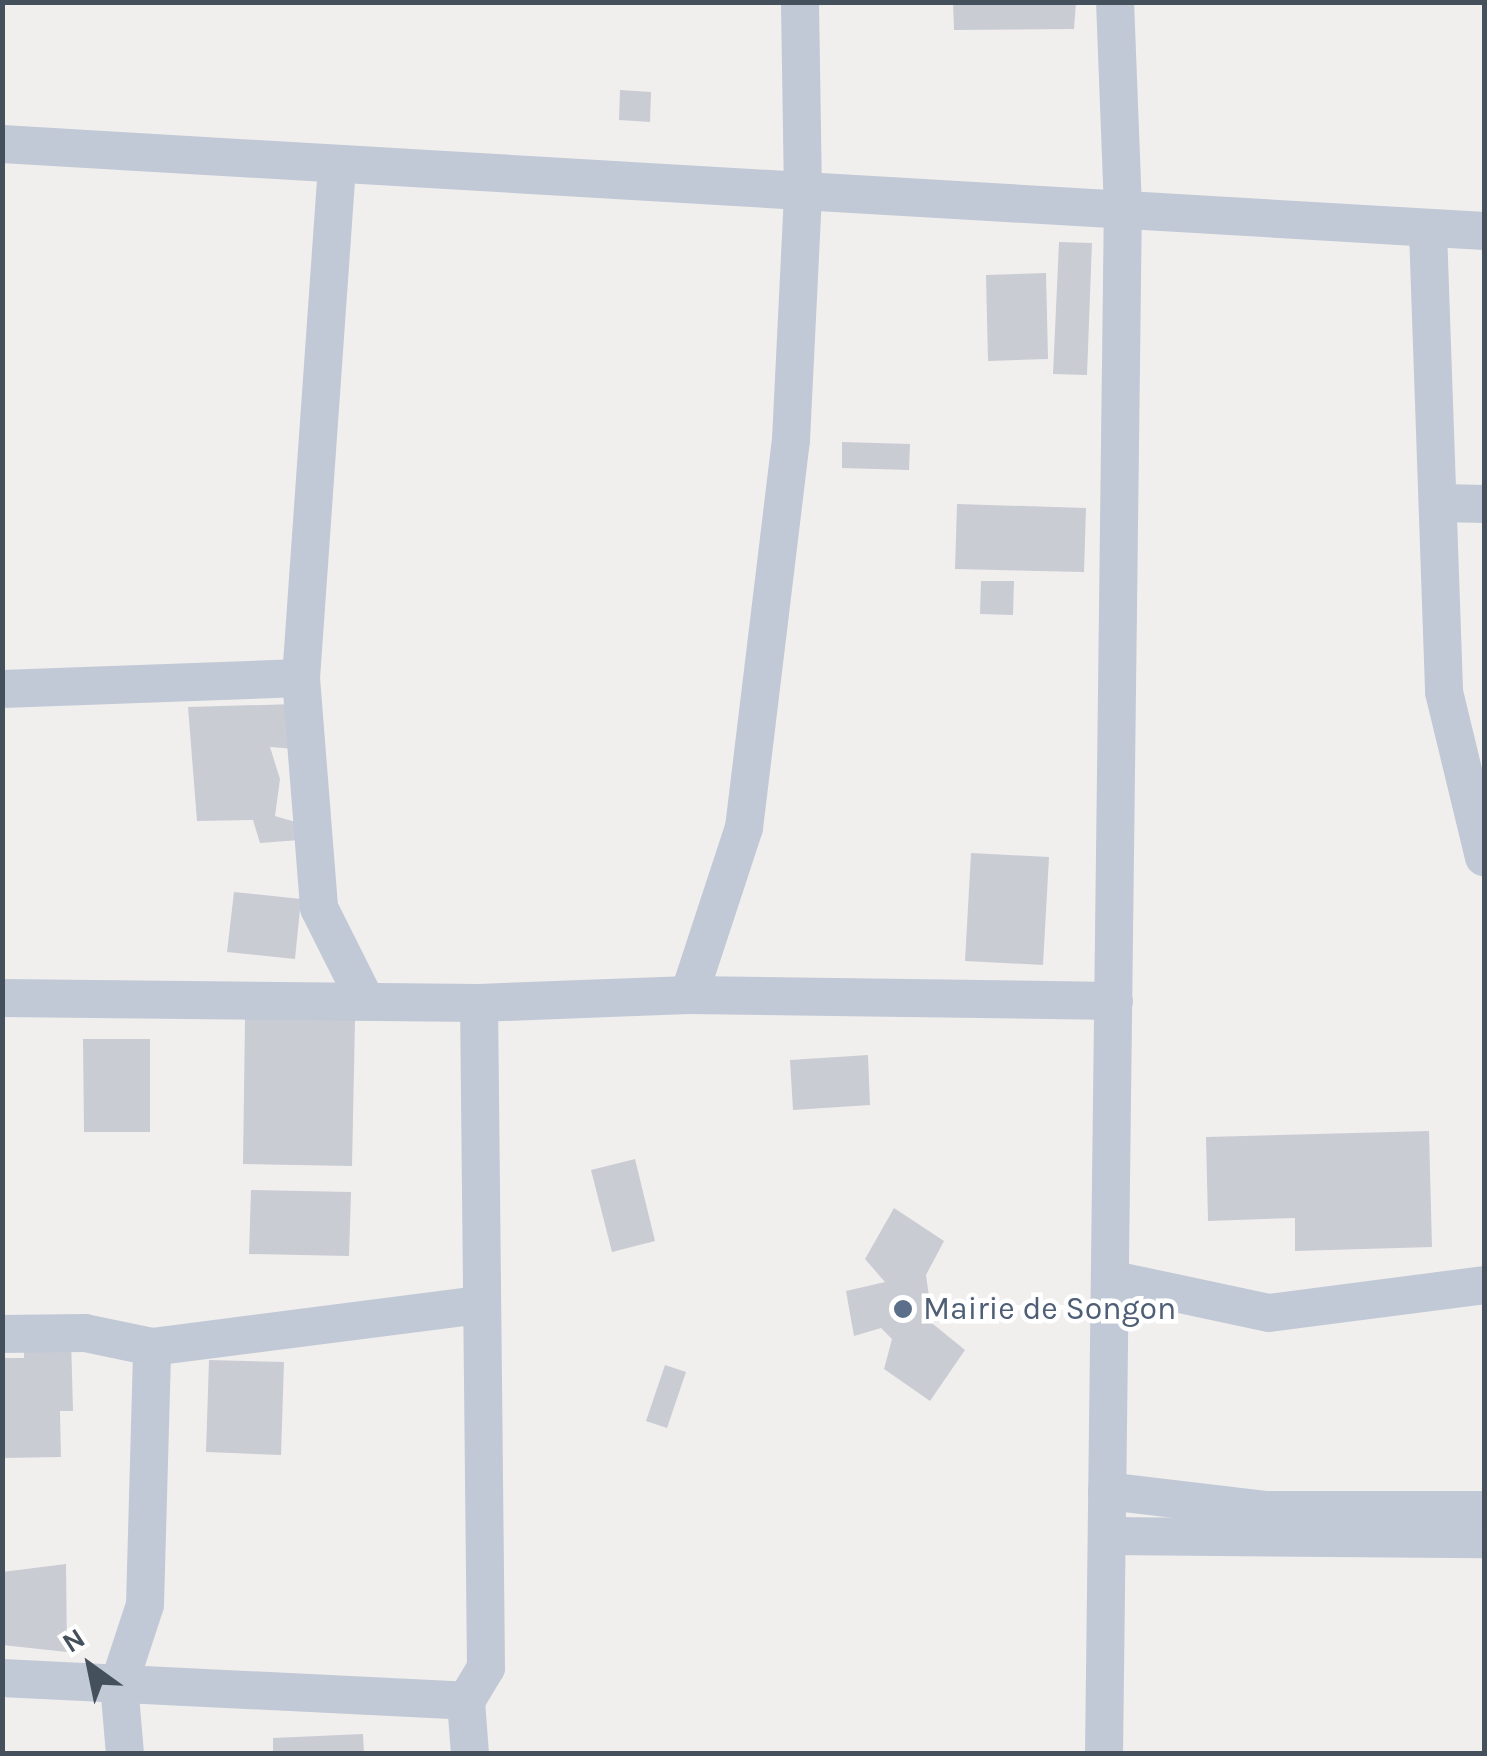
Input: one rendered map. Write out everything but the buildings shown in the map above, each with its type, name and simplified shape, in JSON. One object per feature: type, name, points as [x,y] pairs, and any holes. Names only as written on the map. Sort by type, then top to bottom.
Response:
[{"type":"street","points":[[689,995],[752,779],[791,440],[804,194],[800,2]]},
{"type":"street","points":[[1104,1754],[1114,1280],[1124,210],[1116,2]]},
{"type":"street","points":[[2,144],[1484,232]]},
{"type":"street","points":[[338,166],[300,678],[319,908],[365,1000]]},
{"type":"street","points":[[1428,231],[1442,503],[1444,692],[1484,857]]},
{"type":"street","points":[[1442,503],[1484,504]]},
{"type":"street","points":[[2,689],[300,678]]},
{"type":"street","points":[[2,998],[479,1004],[689,995],[1114,1001]]},
{"type":"street","points":[[470,1754],[466,1701],[486,1668],[479,1004]]},
{"type":"street","points":[[1114,1280],[1268,1313],[1484,1285]]},
{"type":"street","points":[[2,1334],[84,1332],[152,1347],[480,1305]]},
{"type":"street","points":[[126,1754],[119,1684],[145,1606],[152,1347]]},
{"type":"street","points":[[1107,1491],[1267,1510],[1484,1510]]},
{"type":"street","points":[[1107,1536],[1484,1539]]},
{"type":"street","points":[[2,1678],[466,1701]]},
{"type":"place","name":"Mairie de Songon","points":[[903,1309]]}]
